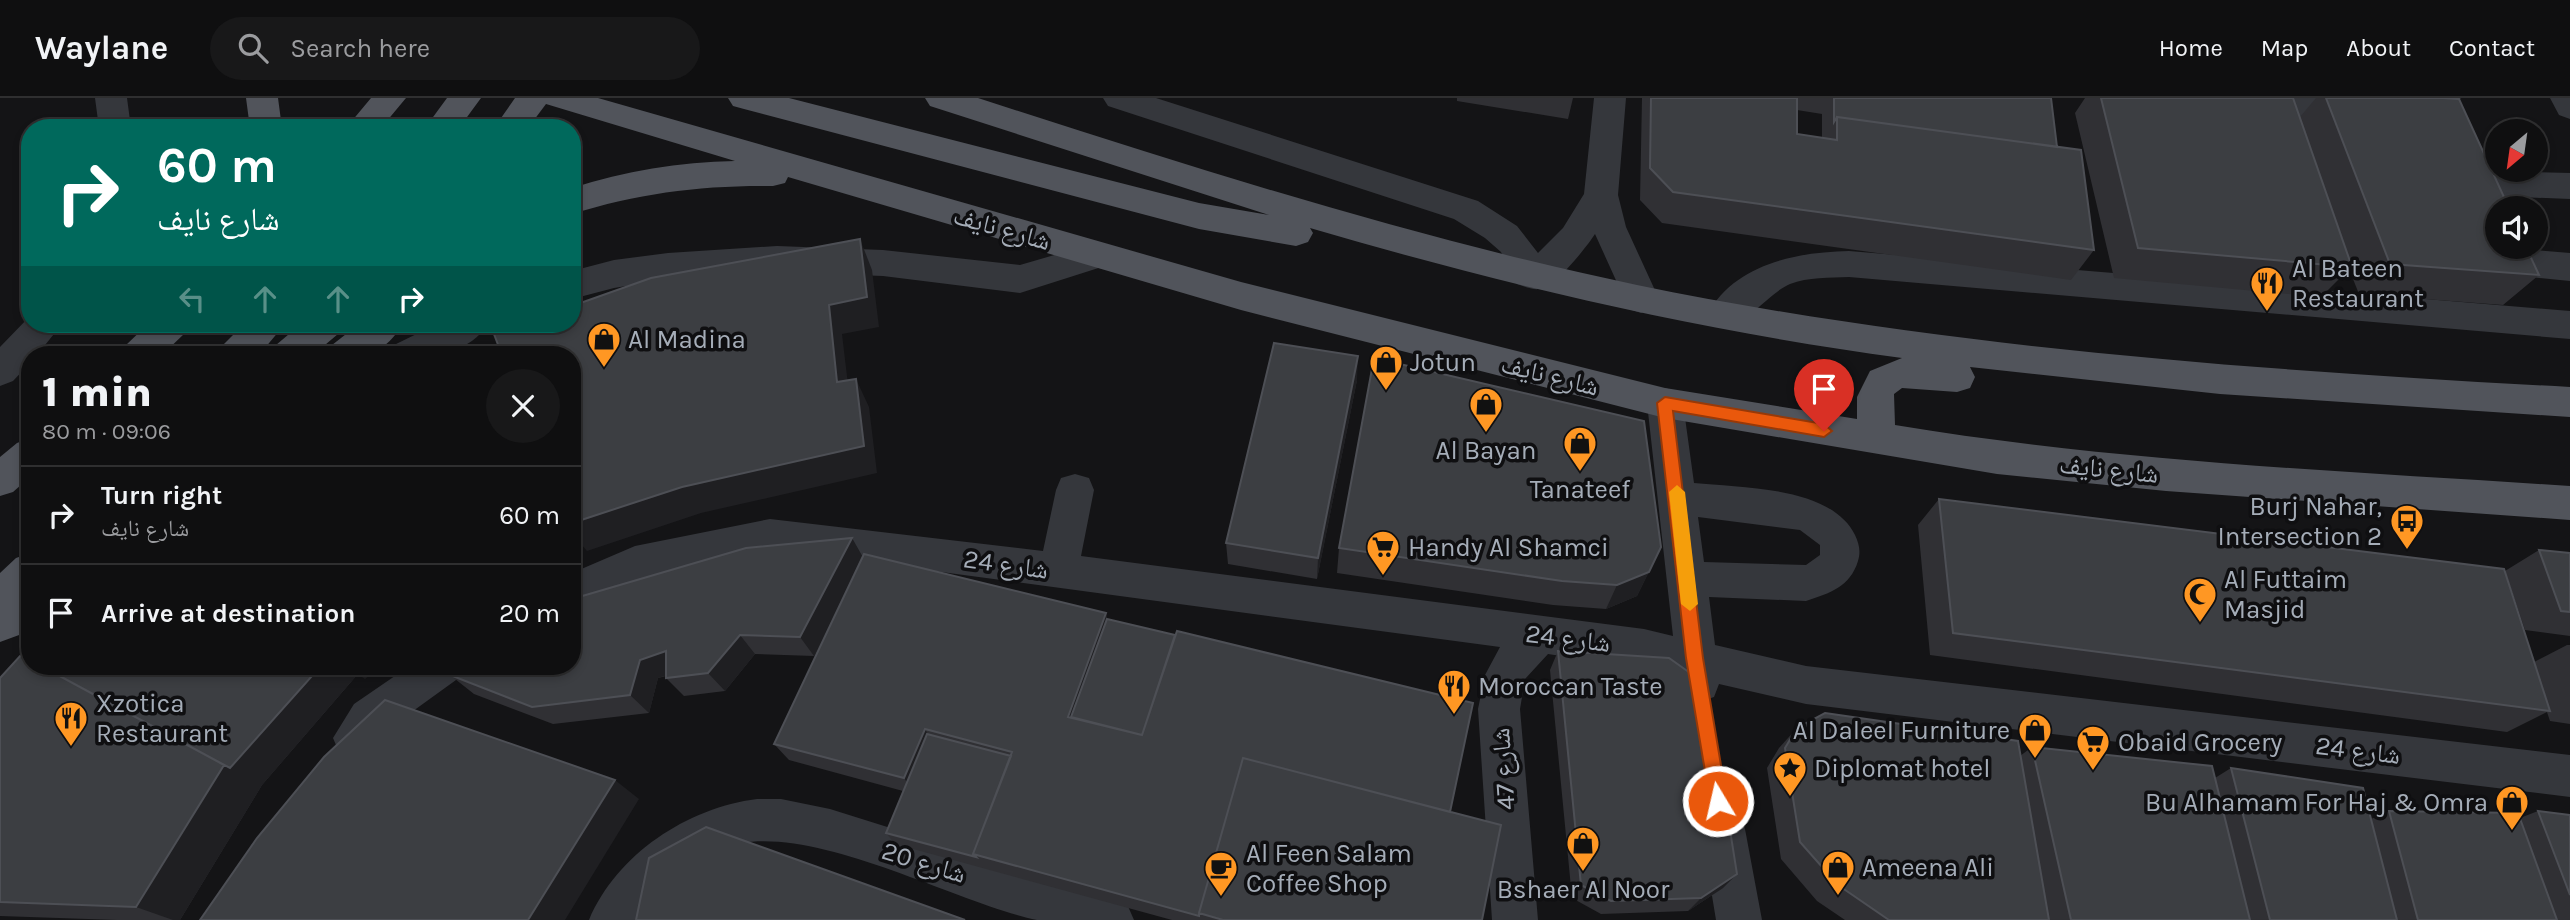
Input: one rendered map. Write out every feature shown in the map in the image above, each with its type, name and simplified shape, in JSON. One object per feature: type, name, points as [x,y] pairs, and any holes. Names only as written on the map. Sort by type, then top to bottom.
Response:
[{"type":"main road","points":[[262,98],[265,119]]},
{"type":"main road","points":[[370,119],[390,98]]},
{"type":"main road","points":[[448,119],[465,98]]},
{"type":"main road","points":[[517,119],[533,98]]},
{"type":"main road","name":"شارع نايف","points":[[558,98],[1099,255],[1445,350],[1665,403],[1997,458],[2166,475],[2570,503]]},
{"type":"main road","points":[[744,98],[1199,216],[1266,229],[1406,244]]},
{"type":"main road","points":[[941,98],[1242,196],[1406,244],[1533,275],[1725,315],[1962,354],[2176,377],[2355,391],[2570,402]]},
{"type":"main road","points":[[581,198],[599,191],[660,178],[715,173],[830,177]]},
{"type":"main road","points":[[149,346],[162,333]]},
{"type":"main road","points":[[245,346],[258,333]]},
{"type":"main road","points":[[300,346],[315,333]]},
{"type":"main road","points":[[356,346],[373,333]]},
{"type":"main road","points":[[1877,440],[1878,389],[1896,374],[1924,373],[2134,395],[2159,391],[2170,386],[2176,377]]},
{"type":"main road","points":[[0,480],[21,462]]},
{"type":"main road","points":[[0,599],[21,579]]},
{"type":"main road","points":[[0,624],[21,616]]},
{"type":"street","points":[[111,98],[114,119]]},
{"type":"street","points":[[1119,98],[1466,210],[1513,240],[1533,275],[1575,237],[1601,195]]},
{"type":"street","points":[[1610,98],[1601,195],[1609,227],[1641,299]]},
{"type":"street","points":[[2192,98],[2391,115],[2417,113],[2437,106],[2445,98]]},
{"type":"street","points":[[2566,98],[2570,107]]},
{"type":"street","points":[[2485,212],[2476,190],[2489,183],[2570,186]]},
{"type":"street","points":[[581,283],[614,274],[668,266],[777,259],[883,263],[1020,279],[1099,255]]},
{"type":"street","points":[[2510,259],[2516,263],[2570,267]]},
{"type":"street","points":[[1725,315],[1746,291],[1775,273],[1811,264],[1849,264],[2570,325]]},
{"type":"street","points":[[23,346],[36,333]]},
{"type":"street","points":[[425,346],[450,333]]},
{"type":"street","points":[[0,371],[21,349]]},
{"type":"street","points":[[1665,403],[1695,658],[1706,723]]},
{"type":"street","points":[[1058,571],[1075,490]]},
{"type":"street","points":[[1678,498],[1800,513],[1827,527],[1840,551],[1839,564],[1833,574],[1807,583],[1687,579]]},
{"type":"street","name":"شارع 24","points":[[581,588],[635,563],[770,536],[1644,648],[1807,685],[2570,776]]},
{"type":"street","name":"شارع 47","points":[[1515,920],[1499,709],[1500,686],[1508,664],[1523,648],[1542,635]]},
{"type":"street","points":[[329,772],[369,718],[430,675]]},
{"type":"street","points":[[1716,788],[1739,920]]},
{"type":"street","name":"شارع 20","points":[[612,920],[653,868],[678,848],[706,832],[734,822],[766,821],[824,831],[1111,920]]},
{"type":"building","points":[[1651,98],[1797,98],[1797,134],[1837,140],[1837,117],[2081,150],[2094,250],[1673,192],[1650,168]]},
{"type":"building","points":[[1834,98],[2051,98],[2057,147],[1837,117],[1834,122]]},
{"type":"building","points":[[2101,98],[2293,98],[2352,267],[2138,248]]},
{"type":"building","points":[[2326,98],[2459,99],[2485,156],[2485,182],[2497,182],[2503,196],[2485,196],[2485,259],[2532,259],[2539,275],[2390,264]]},
{"type":"building","points":[[860,239],[867,297],[829,305],[837,382],[856,379],[864,446],[682,487],[581,520],[581,346],[499,346],[494,334],[581,333],[581,303],[651,278]]},
{"type":"building","points":[[1274,343],[1358,356],[1318,558],[1226,543]]},
{"type":"building","points":[[1374,358],[1644,421],[1661,547],[1649,572],[1617,585],[1562,581],[1339,548]]},
{"type":"building","name":"Al Futtaim Masjid","points":[[1939,499],[2504,569],[2550,711],[1953,633]]},
{"type":"building","points":[[852,538],[800,637],[740,635],[708,673],[666,678],[666,651],[640,660],[630,695],[532,707],[450,675],[581,675],[581,596],[746,548]]},
{"type":"building","points":[[2539,550],[2570,553],[2570,612],[2561,611]]},
{"type":"building","points":[[864,554],[1106,613],[1068,717],[1142,735],[1177,631],[1473,703],[1450,812],[1243,758],[1199,916],[973,854],[1012,752],[925,729],[904,778],[774,744]]},
{"type":"building","points":[[1107,619],[1175,635],[1142,735],[1071,717]]},
{"type":"building","points":[[1558,651],[1669,658],[1707,685],[1737,874],[1701,898],[1611,901],[1581,885]]},
{"type":"building","points":[[21,655],[21,675],[58,675],[224,765],[136,907],[0,902],[0,678]]},
{"type":"building","points":[[58,675],[313,675],[230,768]]},
{"type":"building","points":[[385,700],[615,780],[528,920],[200,920],[257,838],[324,757]]},
{"type":"building","points":[[1825,713],[2018,741],[2049,920],[1889,920],[1838,885],[1800,842],[1785,748],[1797,728]]},
{"type":"building","points":[[927,734],[1011,756],[973,854],[976,857],[886,833]]},
{"type":"building","points":[[2032,747],[2212,766],[2250,920],[2071,920]]},
{"type":"building","points":[[1243,758],[1501,825],[1482,920],[1223,920],[1199,913]]},
{"type":"building","points":[[2231,768],[2363,788],[2397,920],[2270,920]]},
{"type":"building","points":[[2389,811],[2518,813],[2557,920],[2418,920]]},
{"type":"building","points":[[2538,811],[2570,815],[2570,895]]},
{"type":"building","points":[[706,827],[965,920],[636,920],[649,858]]},
{"type":"slow traffic","points":[[1677,492],[1690,604]]},
{"type":"place","name":"Al Bateen Restaurant","points":[[2267,313]]},
{"type":"place","name":"Al Madina","points":[[604,369]]},
{"type":"place","name":"Jotun","points":[[1386,392]]},
{"type":"place","name":"Al Bayan","points":[[1486,434]]},
{"type":"place","name":"Tanateef","points":[[1580,473]]},
{"type":"place","name":"Burj Nahar, Intersection 2","points":[[2407,551]]},
{"type":"place","name":"Handy Al Shamci","points":[[1383,577]]},
{"type":"place","name":"Al Futtaim Masjid","points":[[2200,624]]},
{"type":"place","name":"Moroccan Taste","points":[[1454,716]]},
{"type":"place","name":"Xzotica Restaurant","points":[[71,748]]},
{"type":"place","name":"Al Daleel Furniture","points":[[2035,760]]},
{"type":"place","name":"Obaid Grocery","points":[[2093,772]]},
{"type":"place","name":"Diplomat hotel","points":[[1790,798]]},
{"type":"place","name":"Bu Alhamam For Haj & Omra","points":[[2512,832]]},
{"type":"place","name":"Bshaer Al Noor","points":[[1583,873]]},
{"type":"place","name":"Ameena Ali","points":[[1838,897]]},
{"type":"place","name":"Al Feen Salam Coffee Shop","points":[[1221,898]]},
{"type":"route","points":[[1718,801],[1695,658],[1665,403],[1824,431]]}]
